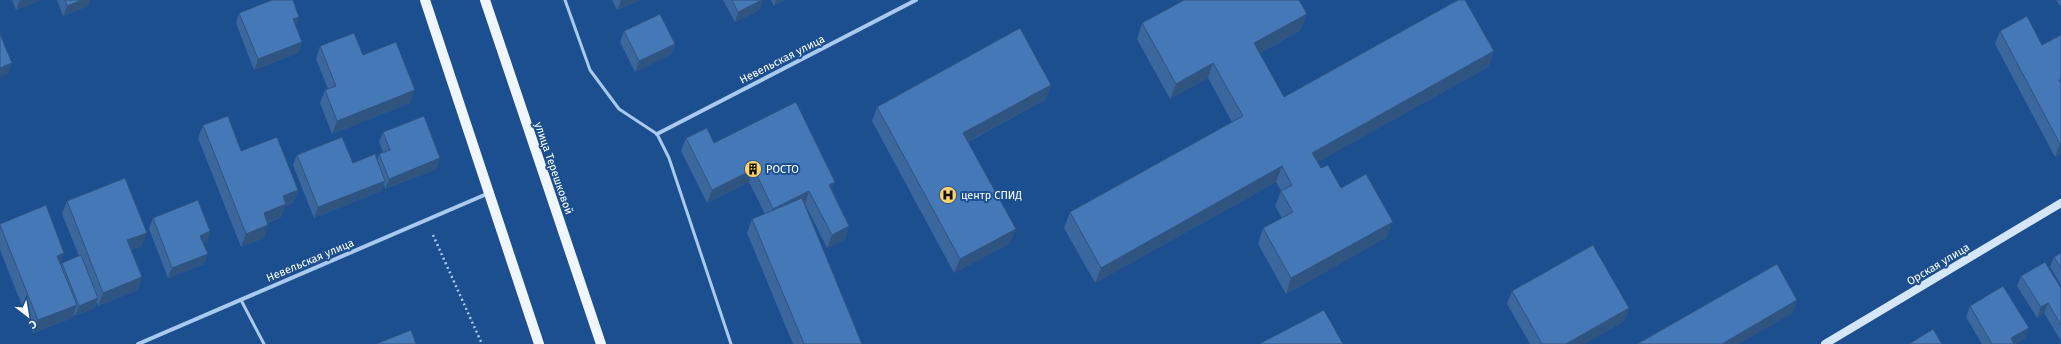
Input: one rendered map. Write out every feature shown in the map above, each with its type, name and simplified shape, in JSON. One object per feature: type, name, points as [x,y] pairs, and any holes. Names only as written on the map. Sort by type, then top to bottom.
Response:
[{"type":"main road","points":[[425,0],[539,344]]},
{"type":"main road","name":"улица Терешковой","points":[[485,0],[601,344]]},
{"type":"main road","name":"Орская улица","points":[[1826,344],[2061,203]]},
{"type":"street","name":"Невельская улица","points":[[657,134],[916,0]]},
{"type":"street","name":"Невельская улица","points":[[138,344],[489,193]]},
{"type":"lane","points":[[565,0],[590,70],[619,110],[657,134],[670,158],[731,344]]},
{"type":"lane","points":[[241,300],[264,344]]},
{"type":"path","points":[[426,220],[482,344]]},
{"type":"building","points":[[65,0],[82,0],[67,6]]},
{"type":"building","points":[[272,0],[293,0],[299,17],[293,19],[302,42],[258,59],[239,13]]},
{"type":"building","points":[[732,0],[762,0],[738,12]]},
{"type":"building","points":[[1184,0],[1299,0],[1307,14],[1254,43],[1284,97],[1458,0],[1465,0],[1494,51],[1312,153],[1321,168],[1328,165],[1341,188],[1366,174],[1393,222],[1291,278],[1263,228],[1293,212],[1281,191],[1292,185],[1282,166],[1101,268],[1070,212],[1243,116],[1213,63],[1176,84],[1142,23]]},
{"type":"building","points":[[660,14],[675,44],[639,61],[624,31]]},
{"type":"building","points":[[2027,16],[2042,45],[2061,35],[2061,78],[2059,80],[2061,84],[2060,144],[2000,31]]},
{"type":"building","name":"центр СПИД","points":[[1020,28],[1051,85],[963,133],[1016,229],[960,259],[877,107]]},
{"type":"building","points":[[354,33],[363,55],[396,42],[415,90],[337,121],[325,90],[336,86],[320,46]]},
{"type":"building","points":[[0,34],[12,63],[0,68]]},
{"type":"building","name":"РОСТО","points":[[796,102],[835,182],[829,185],[849,226],[832,235],[809,191],[773,209],[754,169],[712,190],[686,138],[707,128],[714,143]]},
{"type":"building","points":[[228,116],[241,151],[277,137],[298,190],[283,196],[286,204],[264,213],[268,225],[246,234],[203,125]]},
{"type":"building","points":[[424,116],[440,158],[389,179],[379,154],[390,150],[383,132]]},
{"type":"building","points":[[342,137],[353,163],[375,154],[385,181],[318,207],[297,155]]},
{"type":"building","points":[[125,178],[147,233],[127,240],[142,277],[103,293],[67,201]]},
{"type":"building","points":[[802,198],[862,344],[804,344],[752,219]]},
{"type":"building","points":[[198,200],[210,231],[200,236],[208,254],[172,268],[153,218]]},
{"type":"building","points":[[46,205],[64,253],[57,256],[77,305],[38,320],[0,224]]},
{"type":"building","points":[[1593,245],[1629,308],[1566,344],[1542,344],[1512,291]]},
{"type":"building","points":[[2061,253],[2061,268],[2054,257]]},
{"type":"building","points":[[81,255],[98,298],[79,306],[62,263]]},
{"type":"building","points":[[2045,262],[2061,288],[2061,325],[2048,303],[2041,307],[2021,276]]},
{"type":"building","points":[[1777,264],[1797,300],[1722,344],[1637,344]]},
{"type":"building","points":[[2003,286],[2029,328],[2011,338],[2014,344],[1992,344],[1970,306]]},
{"type":"building","points":[[1324,310],[1343,344],[1259,344]]},
{"type":"building","points":[[1933,329],[1942,344],[1909,344]]},
{"type":"building","points":[[411,330],[416,344],[376,344]]},
{"type":"place","name":"РОСТО","points":[[753,169]]},
{"type":"place","name":"центр СПИД","points":[[948,195]]}]
